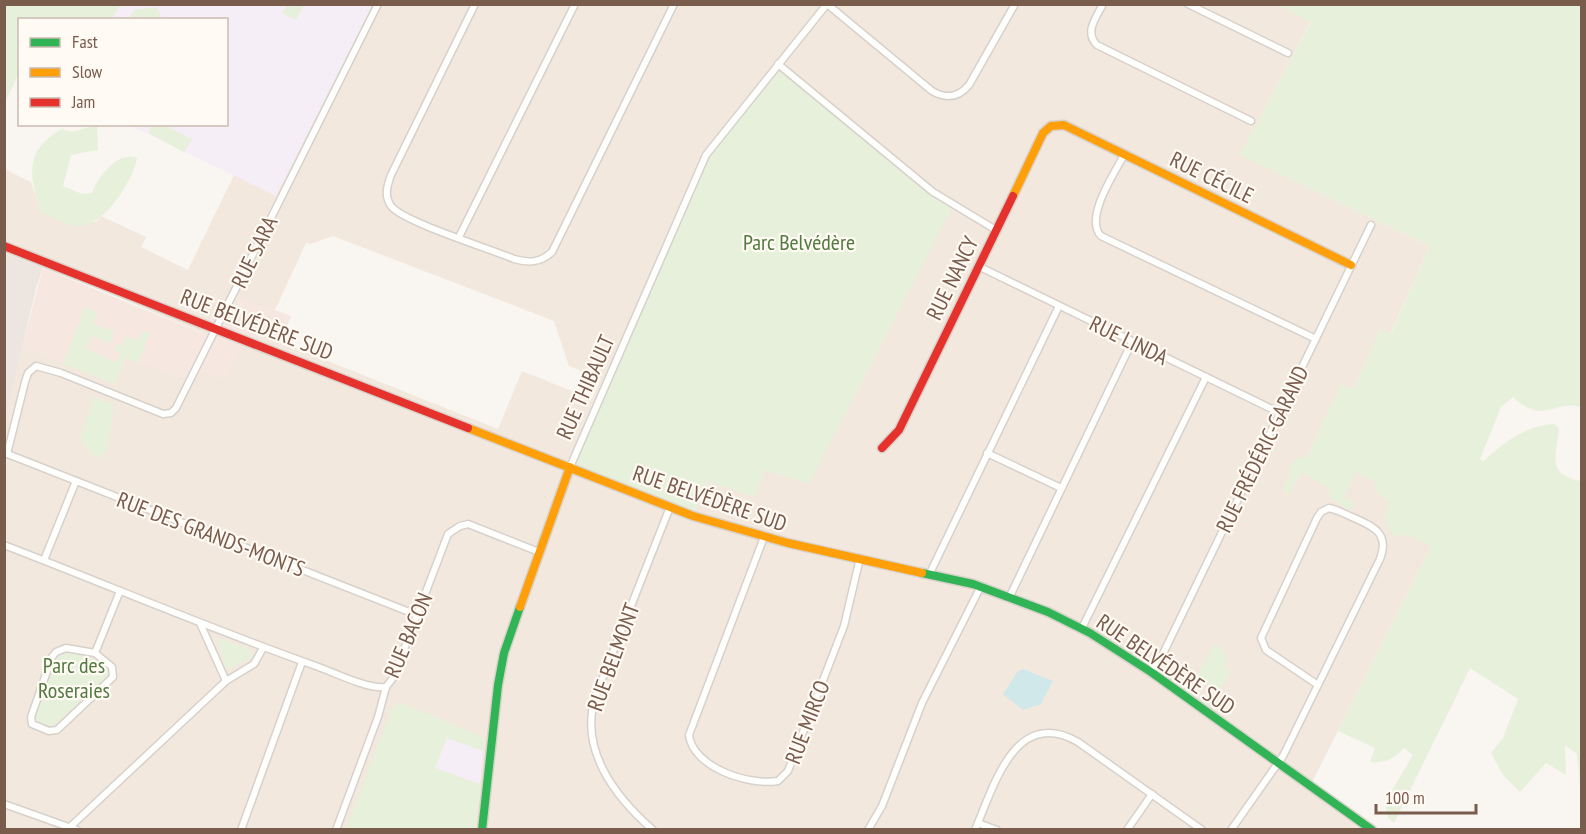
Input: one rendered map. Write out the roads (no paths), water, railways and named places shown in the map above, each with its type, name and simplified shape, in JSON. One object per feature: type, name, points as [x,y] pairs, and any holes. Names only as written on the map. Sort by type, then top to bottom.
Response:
[{"type":"street","name":"RUE SARA","points":[[6,454],[25,382],[28,373],[34,367],[48,368],[168,414],[176,408],[378,4]]},
{"type":"street","points":[[476,4],[390,175],[386,192],[393,208],[410,218],[514,259],[531,262],[542,260],[552,252],[674,4]]},
{"type":"street","points":[[459,237],[575,4]]},
{"type":"street","points":[[827,4],[932,92],[946,97],[960,94],[969,86],[1015,4]]},
{"type":"street","name":"RUE THIBAULT","points":[[482,830],[500,672],[507,641],[570,467],[703,161],[714,142],[827,4]]},
{"type":"street","points":[[1103,4],[1090,31],[1097,45],[1251,121]]},
{"type":"street","points":[[1188,4],[1288,53]]},
{"type":"street","points":[[778,64],[933,192],[996,230]]},
{"type":"street","name":"RUE NANCY","points":[[882,448],[898,430],[1043,133],[1055,125]]},
{"type":"street","name":"RUE CÉCILE","points":[[1055,125],[1064,125],[1352,266]]},
{"type":"street","points":[[1124,155],[1094,218],[1095,231],[1101,236],[1316,339]]},
{"type":"street","name":"RUE FRÉDÉRIC-GARAND","points":[[1151,672],[1159,662],[1371,225]]},
{"type":"street","name":"RUE BELVÉDÈRE SUD","points":[[4,246],[712,523],[764,537],[930,573],[1010,596],[1082,628],[1151,672],[1372,830]]},
{"type":"street","name":"RUE LINDA","points":[[978,266],[1280,413]]},
{"type":"street","points":[[930,573],[1059,306]]},
{"type":"street","points":[[1010,596],[1132,342]]},
{"type":"street","points":[[1082,628],[1206,377]]},
{"type":"street","points":[[987,453],[1061,488]]},
{"type":"street","name":"RUE DES GRANDS-MONTS","points":[[6,454],[417,615]]},
{"type":"street","points":[[44,560],[76,481]]},
{"type":"street","name":"RUE BELMONT","points":[[653,830],[603,770],[592,743],[590,724],[596,695],[670,507]]},
{"type":"street","points":[[1232,830],[1278,763],[1318,685],[1384,549],[1383,537],[1375,528],[1334,509],[1321,512],[1261,638],[1266,650],[1318,685]]},
{"type":"street","name":"RUE BACON","points":[[336,830],[378,717],[386,687],[393,678],[445,541],[453,529],[460,526],[475,526],[539,552]]},
{"type":"street","name":"RUE MIRCO","points":[[764,537],[689,735],[692,745],[706,760],[724,772],[750,781],[778,781],[788,771],[846,620],[860,558]]},
{"type":"street","points":[[4,544],[263,648],[378,687],[386,687]]},
{"type":"street","points":[[868,830],[882,806],[922,703],[981,586]]},
{"type":"street","points":[[95,653],[120,591]]},
{"type":"street","points":[[200,623],[226,681]]},
{"type":"street","points":[[66,648],[95,653],[112,667],[113,677],[110,682],[57,729],[49,731],[35,727],[31,717],[54,654],[66,648]]},
{"type":"street","points":[[4,804],[74,828],[226,681],[254,664],[263,648]]},
{"type":"street","points":[[241,830],[302,662]]},
{"type":"street","points":[[997,830],[977,826],[1011,753],[1028,738],[1043,734],[1058,734],[1072,738],[1202,830]]},
{"type":"street","points":[[1127,830],[1152,794]]},
{"type":"water","points":[[1023,669],[1053,681],[1041,704],[1023,710],[1003,694],[1018,671]]},
{"type":"park label","name":"Parc Belvédère","points":[[799,242]]},
{"type":"park label","name":"Parc des Roseraies","points":[[74,678]]}]
